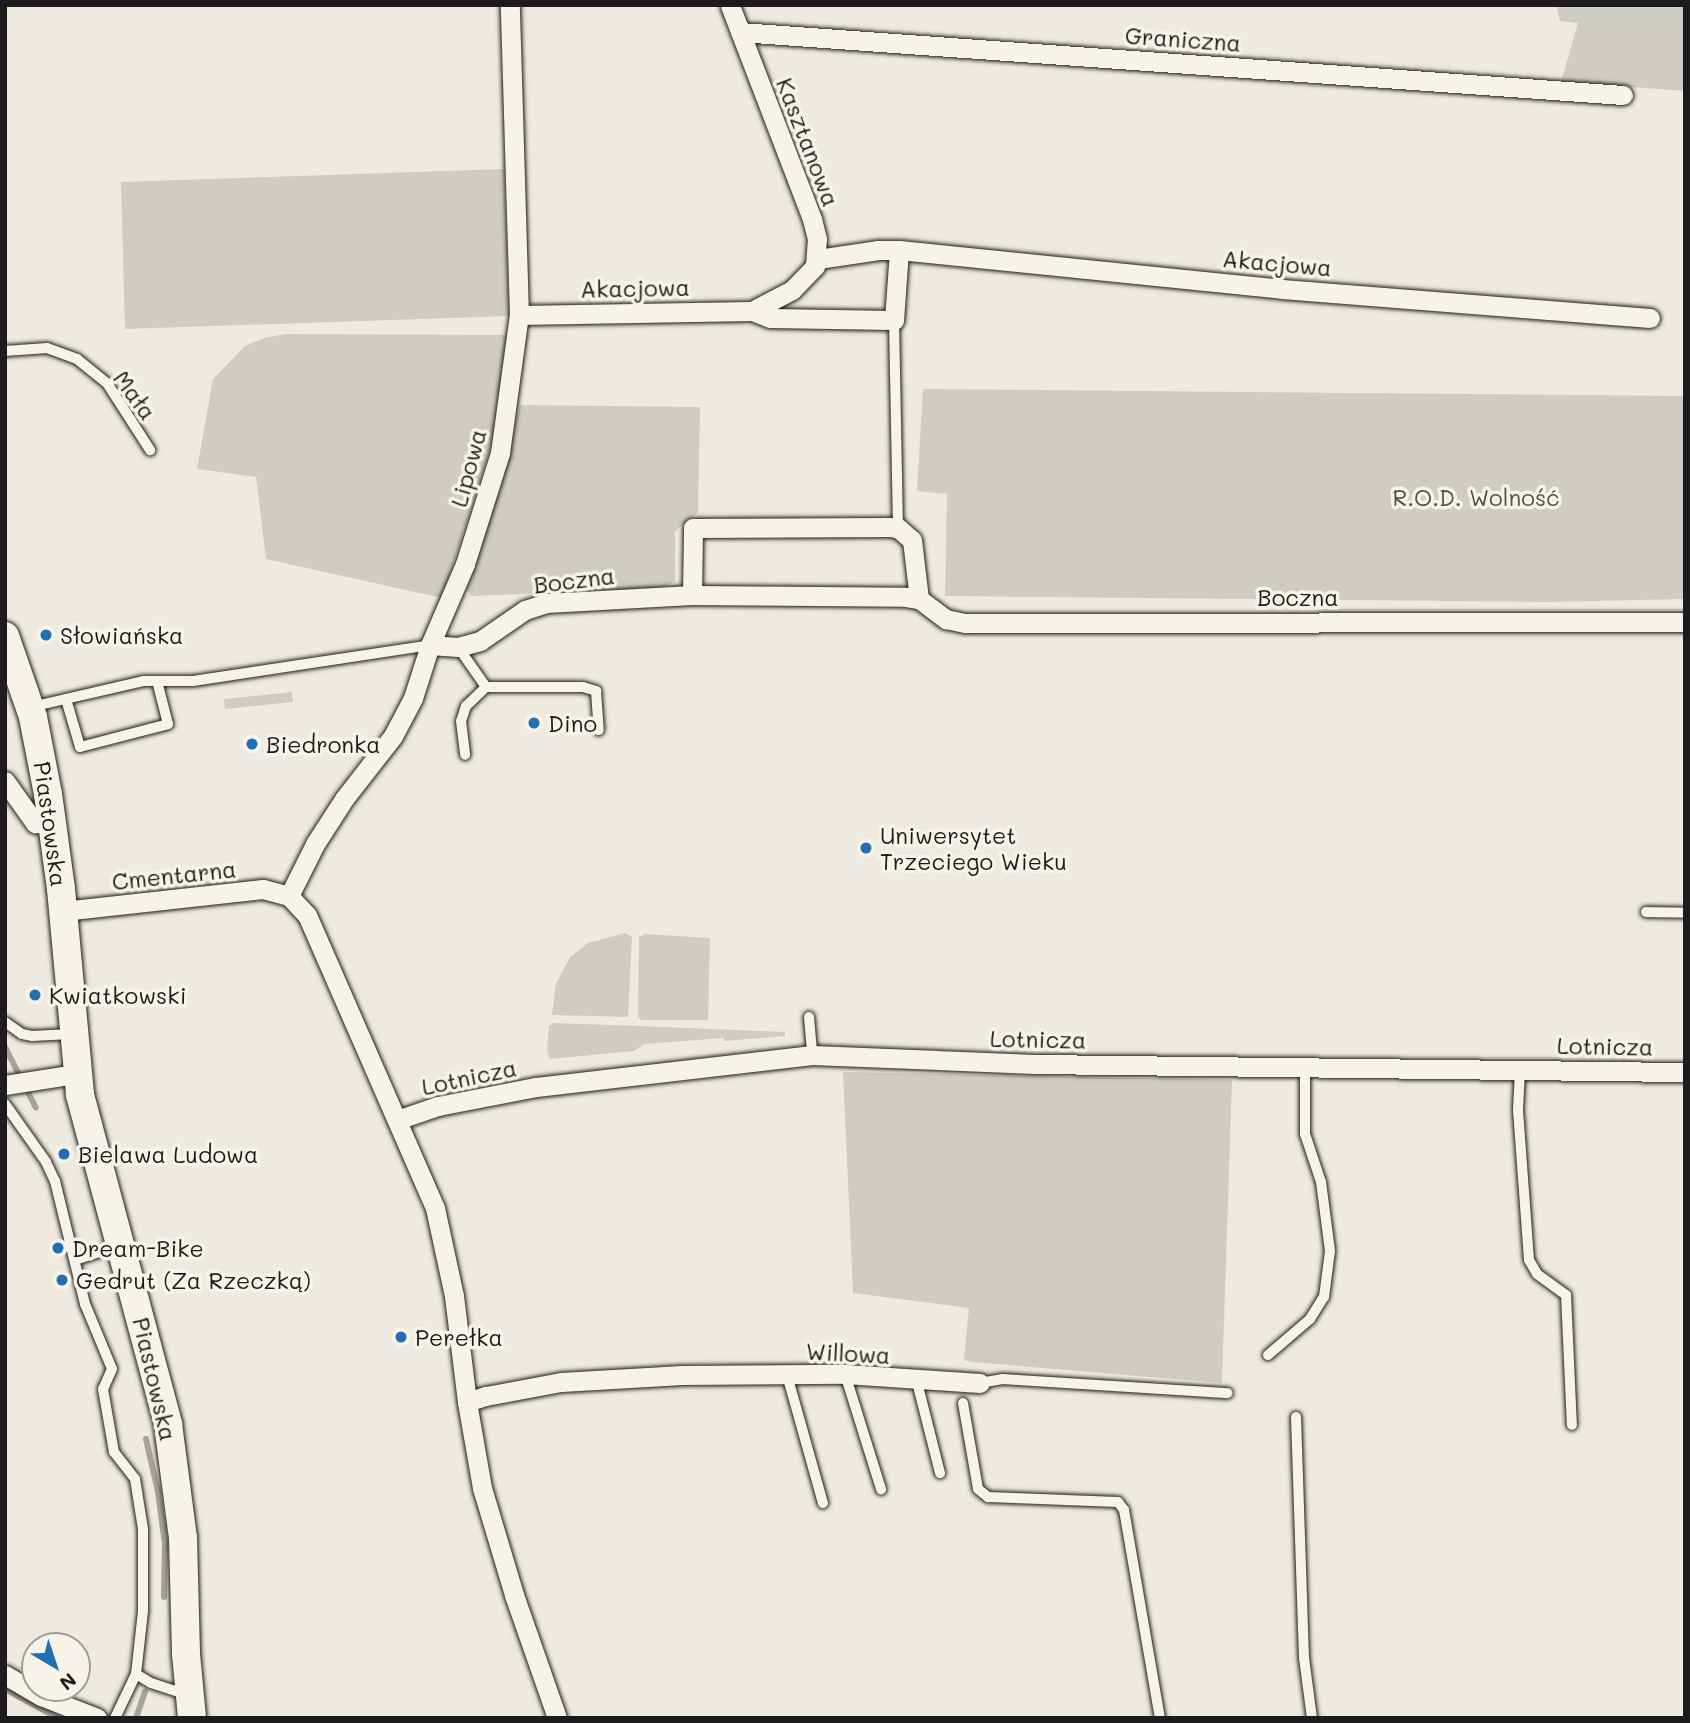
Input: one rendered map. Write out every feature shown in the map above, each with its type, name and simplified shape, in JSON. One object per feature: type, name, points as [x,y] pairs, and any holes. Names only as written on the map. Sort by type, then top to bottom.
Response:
[{"type":"main road","name":"Piastowska","points":[[5,636],[30,707],[53,824],[63,911],[75,1074],[157,1376],[174,1461],[183,1538],[191,1707]]},
{"type":"street","name":"Lipowa","points":[[289,896],[315,844],[344,799],[393,736],[414,698],[430,645],[465,564],[500,453],[519,315],[510,5]]},
{"type":"street","name":"Kasztanowa","points":[[730,5],[812,219],[818,259]]},
{"type":"street","name":"Graniczna","points":[[740,32],[1623,95]]},
{"type":"street","name":"Akacjowa","points":[[751,311],[792,290],[806,278],[818,259],[878,250],[899,250],[1282,289],[1650,318]]},
{"type":"street","points":[[894,320],[899,250]]},
{"type":"street","name":"Akacjowa","points":[[519,315],[751,311],[770,318],[894,320]]},
{"type":"street","points":[[692,595],[693,528],[898,528],[912,540],[919,599]]},
{"type":"street","name":"Boczna","points":[[430,645],[458,647],[480,641],[525,610],[546,603],[692,595],[893,596],[919,599],[946,619],[965,623],[1685,622]]},
{"type":"street","points":[[5,781],[35,823],[53,824]]},
{"type":"street","name":"Cmentarna","points":[[63,911],[263,889],[289,896]]},
{"type":"street","points":[[289,896],[307,915],[314,928],[435,1208],[454,1296],[467,1402],[482,1488],[514,1595],[557,1718]]},
{"type":"street","name":"Lotnicza","points":[[397,1120],[438,1106],[536,1087],[812,1055],[1035,1064],[1685,1072]]},
{"type":"street","points":[[10,1084],[75,1074]]},
{"type":"street","name":"Willowa","points":[[467,1402],[561,1382],[682,1375],[845,1374],[917,1381],[980,1383]]},
{"type":"street","points":[[5,1675],[41,1696],[96,1718]]},
{"type":"lane","points":[[894,320],[898,528]]},
{"type":"lane","name":"Mała","points":[[5,351],[47,348],[77,359],[107,383],[150,450]]},
{"type":"lane","points":[[30,707],[144,681],[193,681],[430,645]]},
{"type":"lane","points":[[458,647],[486,687]]},
{"type":"lane","points":[[66,699],[80,747],[168,723],[157,681]]},
{"type":"lane","points":[[465,755],[461,721],[466,706],[486,687],[583,687],[596,691],[598,730]]},
{"type":"lane","points":[[1646,912],[1685,913]]},
{"type":"lane","points":[[809,1017],[812,1055]]},
{"type":"lane","points":[[5,1022],[22,1034],[32,1036],[72,1034]]},
{"type":"lane","points":[[1268,1355],[1310,1319],[1324,1297],[1330,1251],[1321,1182],[1304,1134],[1305,1067]]},
{"type":"lane","points":[[1520,1070],[1518,1110],[1529,1260],[1537,1274],[1566,1295],[1572,1425]]},
{"type":"lane","points":[[5,1104],[46,1162],[55,1181],[85,1304],[112,1368],[103,1389],[114,1452],[135,1479],[143,1530],[143,1611],[136,1674],[115,1718]]},
{"type":"lane","points":[[75,1260],[121,1245]]},
{"type":"lane","points":[[845,1374],[881,1489]]},
{"type":"lane","points":[[787,1375],[823,1503]]},
{"type":"lane","name":"Willowa","points":[[980,1383],[1003,1379],[1228,1394]]},
{"type":"lane","points":[[917,1381],[940,1473]]},
{"type":"lane","points":[[962,1403],[978,1489],[988,1497],[1118,1502],[1124,1510],[1160,1718]]},
{"type":"lane","points":[[1296,1417],[1304,1658],[1312,1718]]},
{"type":"lane","points":[[136,1674],[191,1707]]},
{"type":"green space","points":[[1556,5],[1685,5],[1685,91],[1561,82],[1578,23],[1560,21]]},
{"type":"green space","points":[[504,169],[509,316],[125,329],[121,182]]},
{"type":"green space","points":[[285,334],[509,335],[492,444],[442,598],[266,559],[256,477],[197,469],[213,379],[245,346],[264,338]]},
{"type":"green space","name":"R.O.D. Wolność","points":[[923,389],[1685,396],[1685,599],[1550,602],[945,596],[947,494],[917,491]]},
{"type":"green space","points":[[520,405],[700,407],[698,513],[675,531],[675,581],[663,588],[471,596],[467,590]]},
{"type":"green space","points":[[292,692],[293,702],[225,709],[224,699]]},
{"type":"green space","points":[[625,933],[632,937],[628,1017],[552,1015],[556,984],[570,957],[588,943]]},
{"type":"green space","points":[[645,934],[710,938],[708,1020],[641,1020],[638,1017],[639,937]]},
{"type":"green space","points":[[554,1023],[785,1032],[785,1036],[645,1044],[634,1051],[550,1059],[547,1051],[549,1026]]},
{"type":"green space","points":[[843,1072],[1232,1080],[1222,1383],[972,1362],[964,1360],[969,1308],[853,1293]]},
{"type":"waterway","points":[[5,1047],[36,1108]]},
{"type":"waterway","points":[[146,1439],[158,1492],[165,1544],[164,1597]]},
{"type":"waterway","points":[[5,1689],[58,1718]]},
{"type":"waterway","points":[[136,1718],[145,1692]]},
{"type":"place","name":"Słowiańska","points":[[46,635]]},
{"type":"place","name":"Dino","points":[[534,723]]},
{"type":"place","name":"Biedronka","points":[[252,744]]},
{"type":"place","name":"Uniwersytet Trzeciego Wieku","points":[[866,848]]},
{"type":"place","name":"Kwiatkowski","points":[[35,995]]},
{"type":"place","name":"Bielawa Ludowa","points":[[64,1154]]},
{"type":"place","name":"Dream-Bike","points":[[58,1248]]},
{"type":"place","name":"Gedrut (Za Rzeczką)","points":[[62,1280]]},
{"type":"place","name":"Perełka","points":[[401,1337]]}]
